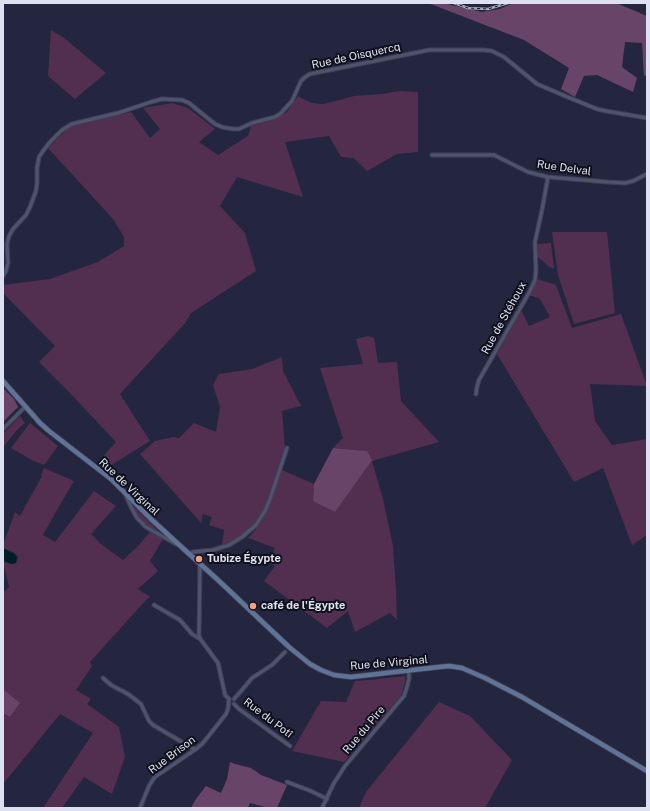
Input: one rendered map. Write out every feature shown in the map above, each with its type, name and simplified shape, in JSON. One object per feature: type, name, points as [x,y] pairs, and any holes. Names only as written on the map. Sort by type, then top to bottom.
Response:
[{"type":"street","name":"Rue de Oisquercq","points":[[3,276],[8,263],[7,244],[9,236],[13,229],[26,215],[30,207],[36,191],[39,157],[50,142],[62,130],[72,124],[118,114],[162,99],[182,100],[189,103],[215,124],[222,127],[239,129],[252,123],[275,117],[281,113],[292,101],[301,81],[310,74],[429,50],[484,50],[492,51],[504,57],[537,84],[570,98],[597,109],[647,118]]},
{"type":"street","name":"Rue Delval","points":[[432,155],[494,155],[528,172],[548,177],[626,183],[647,174]]},
{"type":"street","name":"Rue de Stéhoux","points":[[476,394],[476,387],[479,380],[535,280],[535,242],[548,177]]},
{"type":"street","name":"Rue de Virginal","points":[[3,381],[25,407],[49,431],[111,479],[180,546],[310,664],[321,670],[336,675],[351,677],[449,666],[462,668],[522,697],[647,771]]},
{"type":"street","points":[[3,429],[25,407]]},
{"type":"street","points":[[189,554],[193,552],[213,550],[229,545],[242,537],[256,525],[265,511],[270,499],[287,448]]},
{"type":"street","points":[[125,492],[137,518],[146,527],[180,546]]},
{"type":"street","points":[[200,563],[200,639]]},
{"type":"street","points":[[154,605],[180,620],[192,634],[200,639],[218,663],[225,695],[229,701]]},
{"type":"street","points":[[234,699],[252,678],[272,665],[285,652]]},
{"type":"street","name":"Rue du Pire","points":[[322,808],[334,783],[345,766],[404,696],[409,679],[408,671]]},
{"type":"street","points":[[103,678],[111,685],[128,694],[141,704],[149,721],[153,725],[196,749]]},
{"type":"street","name":"Rue du Potî","points":[[234,704],[235,701],[231,698],[229,701],[231,704],[234,704],[290,746]]},
{"type":"street","name":"Rue Brison","points":[[140,808],[149,786],[155,777],[203,743],[226,714],[229,701]]},
{"type":"street","points":[[287,782],[327,799]]},
{"type":"shaded area","points":[[428,3],[443,3],[482,12],[500,9],[513,3],[616,3],[647,16],[647,75],[644,76],[642,43],[625,42],[622,67],[637,78],[633,92],[597,75],[584,76],[575,97],[561,89],[569,68],[524,40]]},
{"type":"shaded area","points":[[51,30],[64,38],[106,73],[75,99],[48,76]]},
{"type":"shaded area","points":[[399,91],[418,92],[418,152],[397,154],[367,171],[354,158],[341,157],[329,136],[285,142],[303,197],[237,177],[220,206],[245,233],[256,271],[191,313],[186,322],[120,394],[150,441],[105,469],[97,463],[116,442],[39,362],[55,346],[3,293],[3,285],[50,279],[98,262],[124,246],[124,237],[113,219],[48,148],[69,127],[131,112],[150,138],[160,129],[143,108],[172,103],[188,108],[215,129],[199,142],[218,155],[248,136],[251,126],[273,120],[287,112],[298,96],[312,103],[323,104],[354,96]]},
{"type":"shaded area","points":[[552,232],[607,232],[615,313],[574,324],[558,275]]},
{"type":"shaded area","points":[[551,243],[554,269],[549,267],[538,257],[537,244]]},
{"type":"shaded area","points":[[537,279],[556,285],[572,328],[621,314],[647,386],[590,384],[595,421],[612,445],[647,439],[647,535],[632,545],[603,468],[574,482],[497,354],[521,310],[529,326],[550,317],[540,299],[529,295]]},
{"type":"shaded area","points":[[368,336],[374,338],[378,363],[397,362],[401,401],[439,442],[372,461],[383,499],[393,546],[397,620],[390,613],[355,632],[348,611],[327,628],[264,581],[275,566],[268,562],[275,548],[248,538],[256,529],[267,511],[282,470],[314,484],[313,501],[367,451],[333,448],[343,438],[320,368],[363,364],[356,339]]},
{"type":"shaded area","points":[[282,357],[283,371],[301,406],[282,411],[285,449],[261,515],[254,524],[236,539],[222,545],[224,530],[209,525],[212,517],[203,514],[201,523],[140,454],[155,441],[173,437],[179,438],[194,423],[216,432],[220,407],[213,385],[219,374],[252,369]]},
{"type":"shaded area","points":[[3,388],[14,399],[18,407],[3,422]]},
{"type":"shaded area","points":[[20,416],[25,423],[3,447],[3,434]]},
{"type":"shaded area","points":[[30,423],[58,446],[44,465],[11,448]]},
{"type":"shaded area","points":[[333,448],[367,451],[372,460],[335,512],[313,501],[314,484]]},
{"type":"shaded area","points":[[44,468],[74,481],[43,535],[55,542],[94,491],[116,506],[91,534],[102,545],[123,560],[150,532],[163,539],[150,561],[158,571],[138,589],[150,597],[90,662],[92,666],[76,690],[91,699],[87,704],[119,727],[125,757],[112,794],[84,777],[62,808],[43,808],[93,733],[60,714],[3,784],[3,713],[10,717],[20,703],[3,689],[3,593],[9,587],[3,562],[11,564],[16,563],[18,557],[15,553],[3,548],[3,545],[15,512],[20,516],[42,476],[41,475]]},
{"type":"shaded area","points":[[131,503],[161,534],[144,523],[136,513]]},
{"type":"shaded area","points":[[405,676],[401,696],[344,762],[292,751],[321,701],[346,702],[355,681]]},
{"type":"shaded area","points":[[3,689],[20,703],[10,717],[3,713]]},
{"type":"shaded area","points":[[439,702],[470,716],[512,760],[485,808],[359,808],[366,792]]},
{"type":"shaded area","points":[[230,762],[251,768],[261,775],[287,785],[277,808],[269,808],[250,803],[248,808],[191,808],[206,786],[221,793],[227,779]]},
{"type":"water","points":[[3,548],[14,554],[17,558],[16,563],[11,564],[4,560]]},
{"type":"railway","points":[[454,3],[468,8],[488,9],[508,3]]},
{"type":"place","name":"Tubize Égypte","points":[[199,559]]},
{"type":"place","name":"café de l'Égypte","points":[[253,606]]}]
